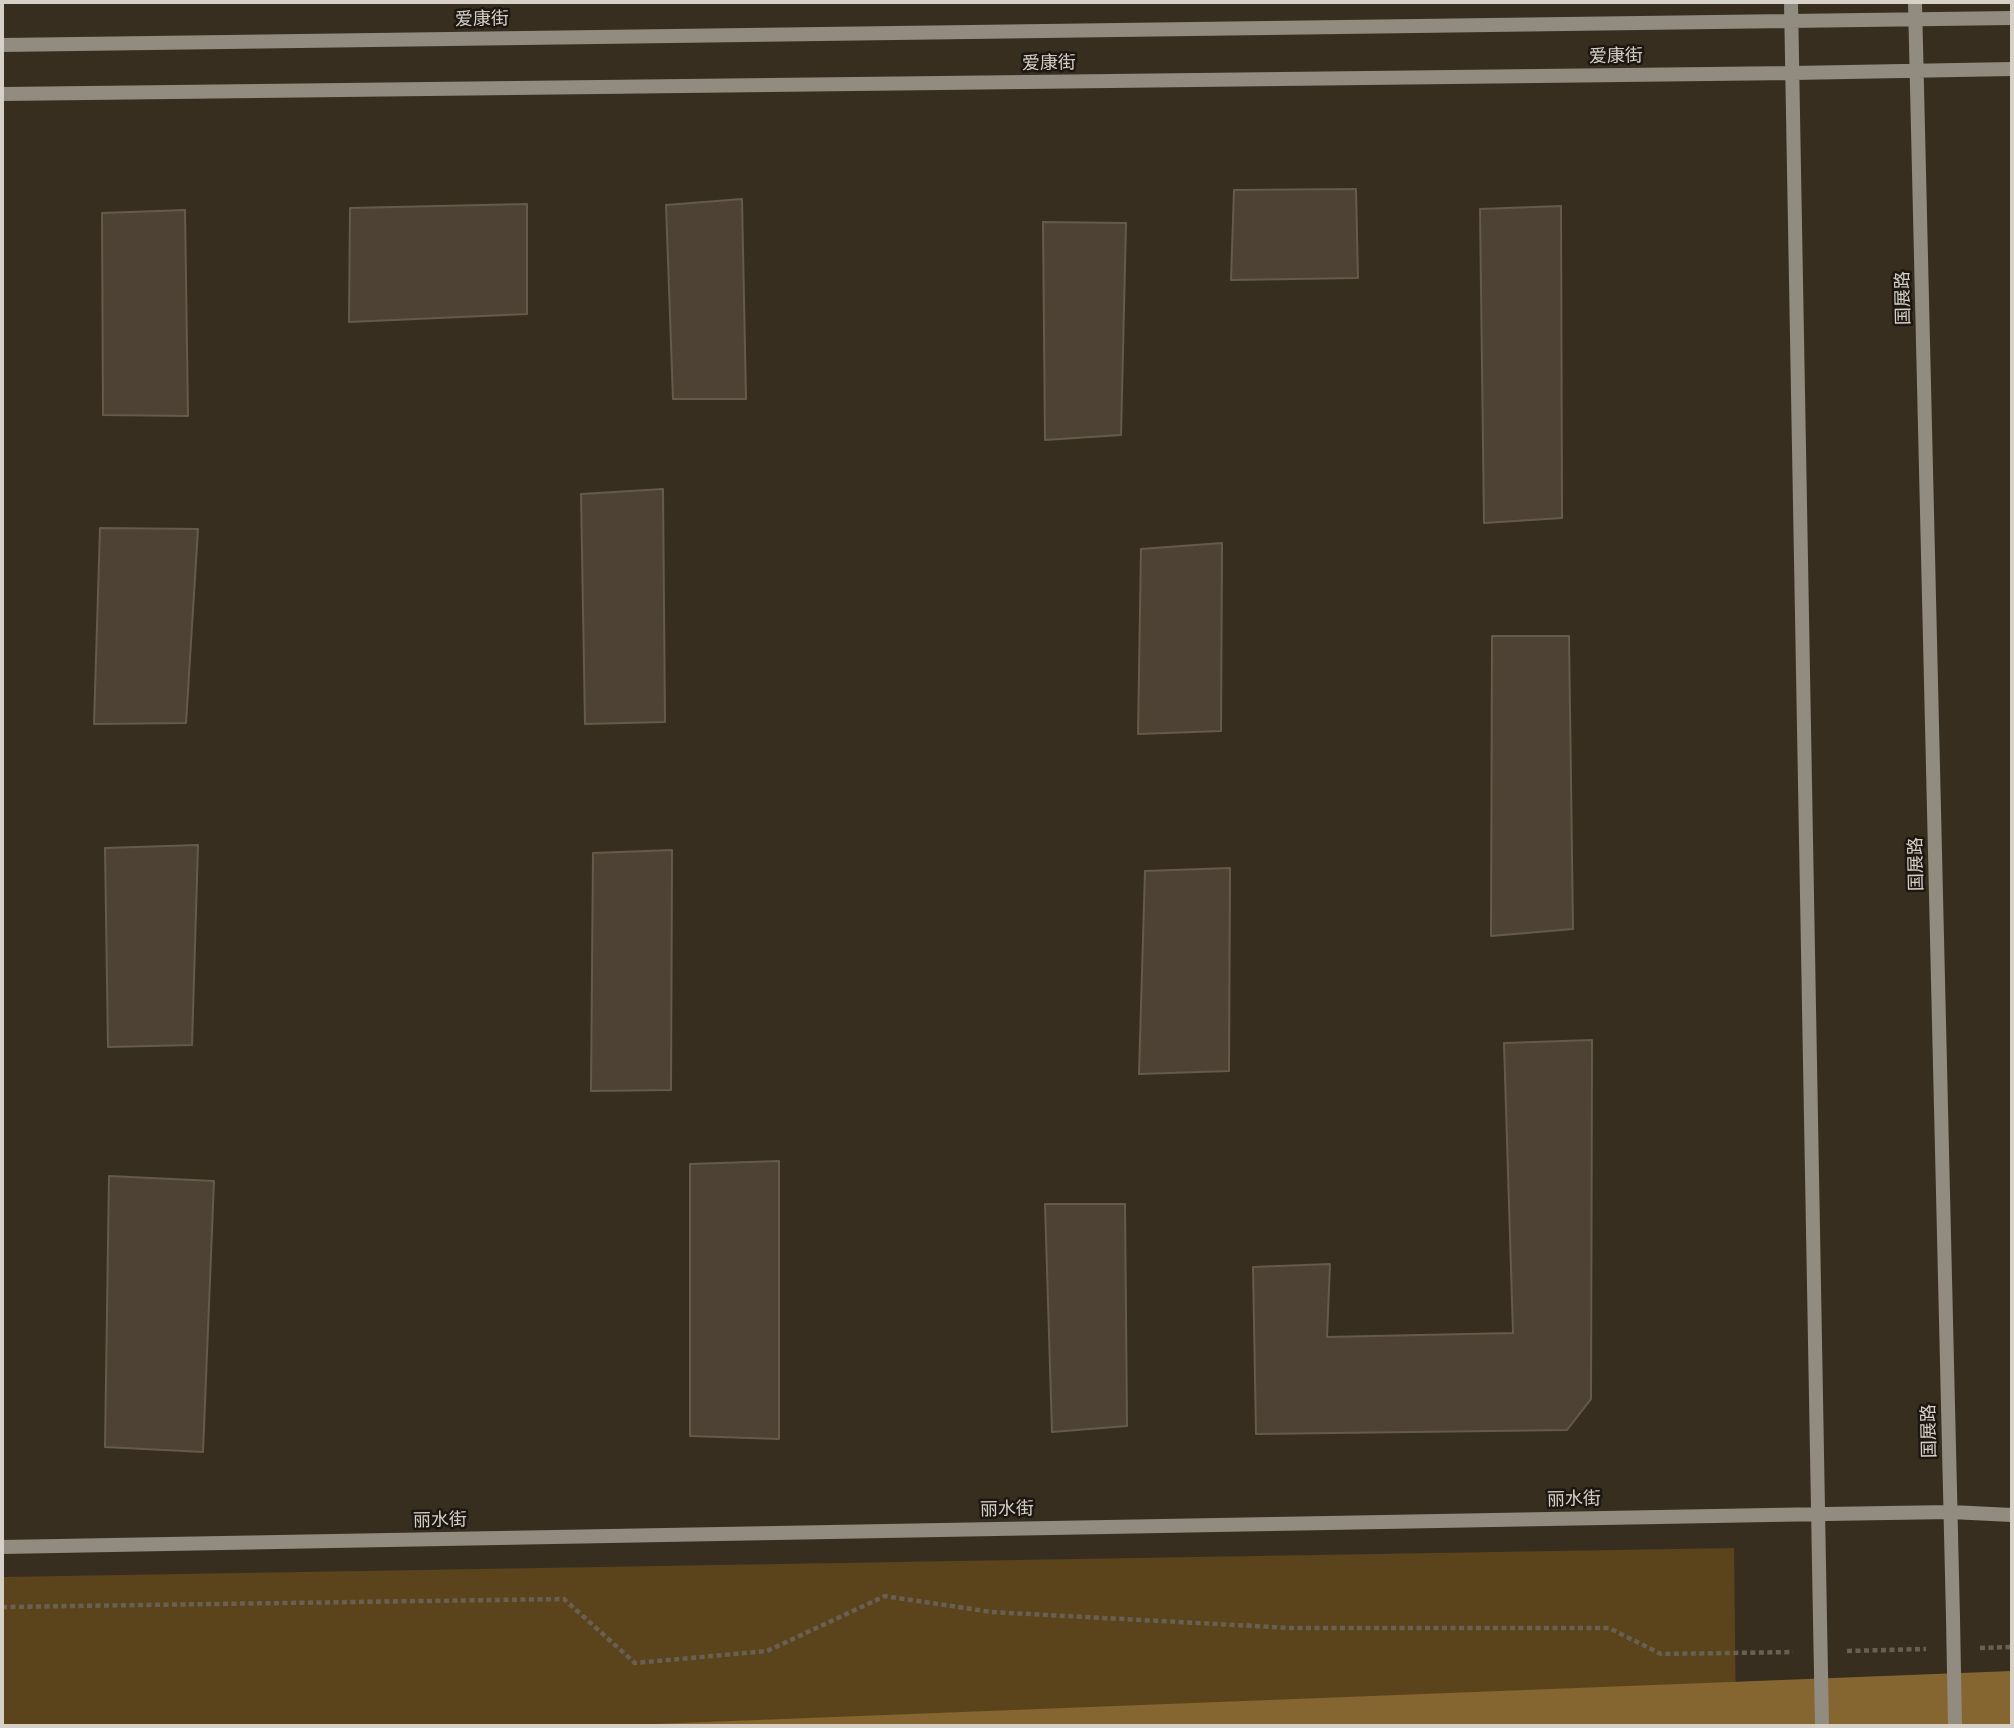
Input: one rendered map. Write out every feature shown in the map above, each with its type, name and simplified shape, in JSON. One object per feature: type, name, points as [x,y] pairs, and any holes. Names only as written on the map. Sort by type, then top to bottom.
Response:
[{"type":"main road","points":[[1791,2],[1822,1726]]},
{"type":"main road","name":"国展路","points":[[1915,2],[1955,1726]]},
{"type":"main road","name":"爱康街","points":[[2,45],[2012,18]]},
{"type":"main road","name":"爱康街","points":[[2,94],[2012,69]]},
{"type":"main road","name":"丽水街","points":[[2,1547],[1825,1514],[1951,1512],[2012,1515]]},
{"type":"path","points":[[2,1608],[564,1599],[635,1663],[767,1651],[885,1596],[991,1612],[1278,1627],[1609,1628],[1661,1654],[1796,1651]]},
{"type":"path","points":[[1972,1648],[2012,1647]]},
{"type":"path","points":[[1837,1651],[1931,1649]]},
{"type":"shaded area","points":[[1734,1548],[1736,1726],[2,1726],[2,1577]]},
{"type":"shaded area","points":[[2012,1671],[2012,1726],[604,1726]]},
{"type":"building","points":[[1356,189],[1358,278],[1231,280],[1234,190]]},
{"type":"building","points":[[742,199],[746,399],[673,399],[666,205]]},
{"type":"building","points":[[527,204],[527,314],[349,322],[350,208]]},
{"type":"building","points":[[1561,206],[1562,518],[1484,523],[1480,209]]},
{"type":"building","points":[[185,210],[188,416],[103,415],[102,213]]},
{"type":"building","points":[[1043,222],[1126,223],[1121,435],[1045,440]]},
{"type":"building","points":[[663,489],[665,722],[585,724],[581,494]]},
{"type":"building","points":[[100,528],[198,529],[186,723],[94,724]]},
{"type":"building","points":[[1222,543],[1221,731],[1138,734],[1141,549]]},
{"type":"building","points":[[1492,636],[1569,636],[1573,929],[1491,936]]},
{"type":"building","points":[[198,845],[192,1045],[108,1047],[105,848]]},
{"type":"building","points":[[672,850],[671,1090],[591,1091],[593,853]]},
{"type":"building","points":[[1230,868],[1229,1071],[1139,1074],[1145,871]]},
{"type":"building","points":[[1592,1040],[1591,1399],[1567,1430],[1256,1434],[1253,1267],[1330,1264],[1327,1337],[1513,1333],[1504,1043]]},
{"type":"building","points":[[779,1161],[779,1439],[690,1436],[690,1164]]},
{"type":"building","points":[[109,1176],[214,1181],[203,1452],[105,1447]]},
{"type":"building","points":[[1045,1204],[1125,1204],[1127,1426],[1052,1432]]}]
